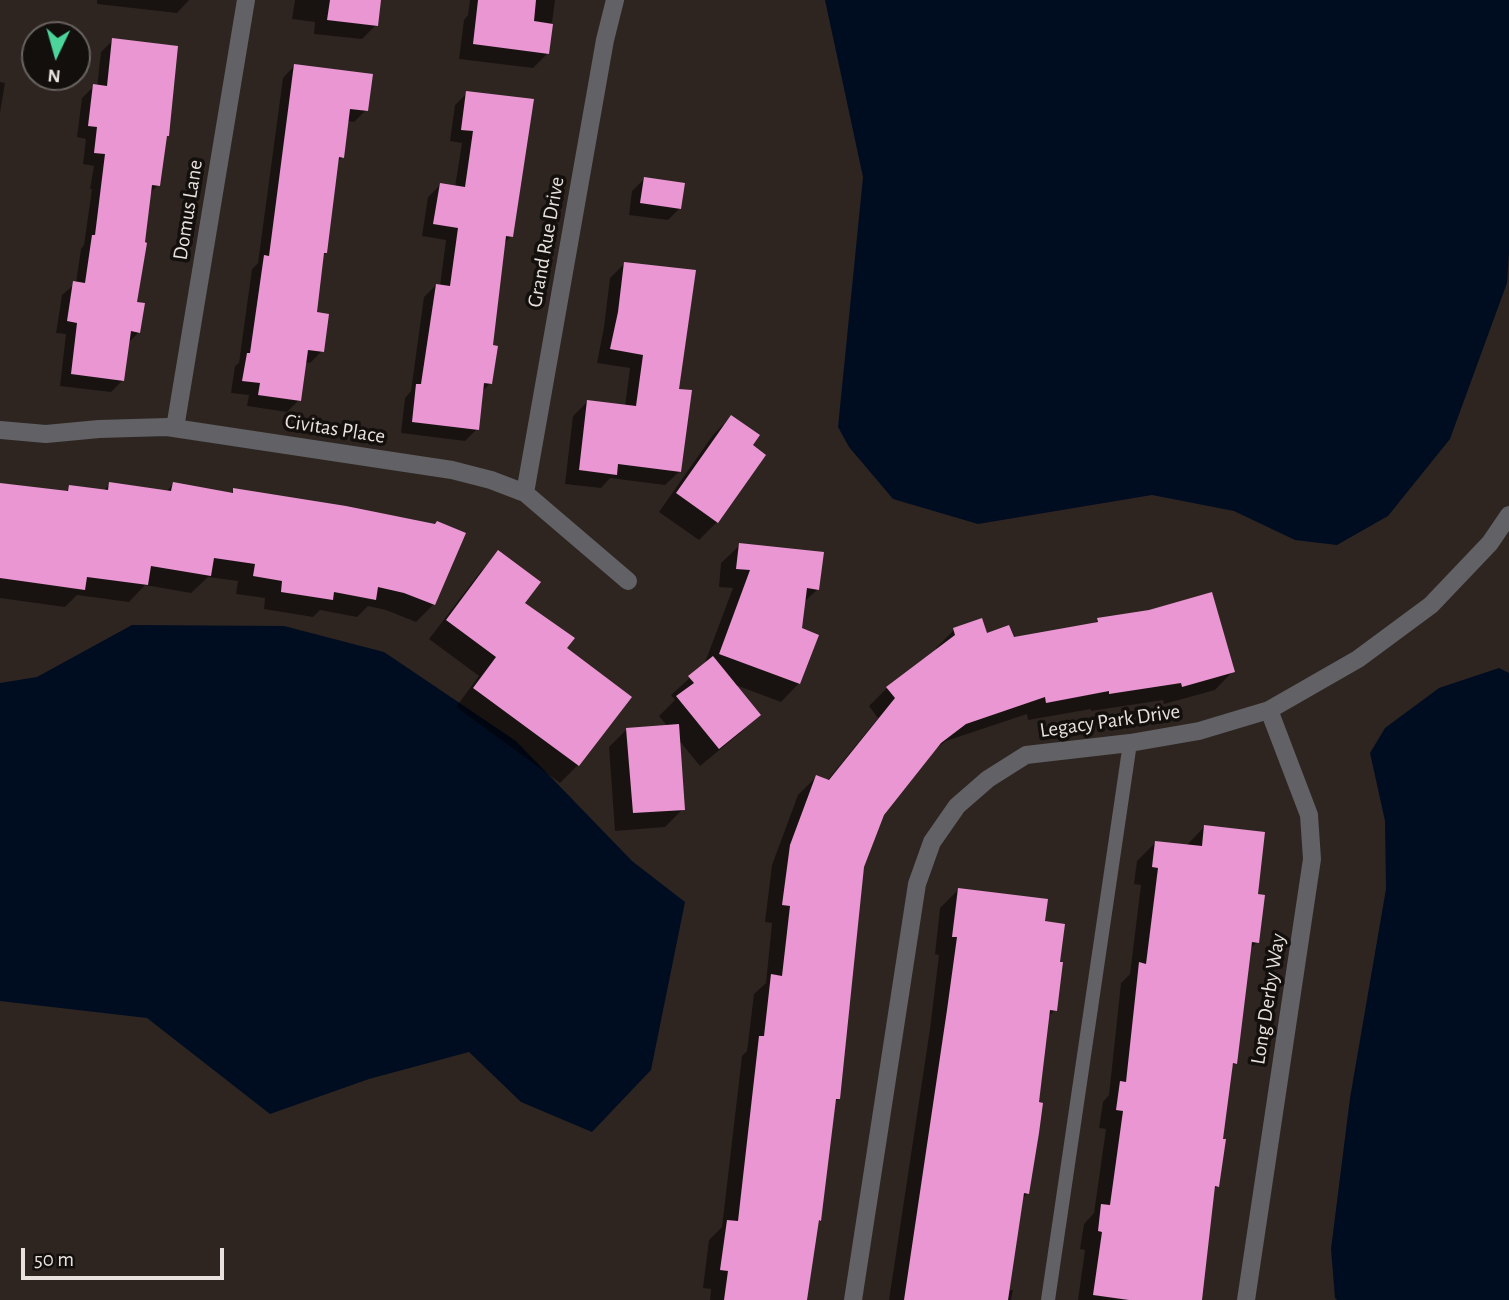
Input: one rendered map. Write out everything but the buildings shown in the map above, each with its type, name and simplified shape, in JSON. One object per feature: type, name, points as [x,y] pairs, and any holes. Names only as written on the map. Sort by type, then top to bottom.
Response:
[{"type":"street","name":"Domus Lane","points":[[175,428],[246,0]]},
{"type":"street","name":"Grand Rue Drive","points":[[524,493],[605,40],[615,0]]},
{"type":"street","name":"Civitas Place","points":[[0,430],[46,434],[112,428],[175,428],[452,470],[491,480],[524,493],[628,581]]},
{"type":"street","name":"Legacy Park Drive","points":[[853,1300],[917,884],[932,842],[957,806],[988,779],[1026,755],[1130,743],[1199,731],[1269,710],[1358,659],[1431,605],[1490,543],[1509,515]]},
{"type":"street","name":"Long Derby Way","points":[[1246,1300],[1312,859],[1309,815],[1269,710]]},
{"type":"lane","points":[[1048,1300],[1130,743]]},
{"type":"water","points":[[825,0],[1509,0],[1507,283],[1450,439],[1388,516],[1337,545],[1295,540],[1234,511],[1152,495],[978,524],[893,499],[849,447],[838,427],[863,177]]},
{"type":"water","points":[[132,625],[284,626],[384,652],[516,741],[632,861],[685,902],[651,1070],[592,1132],[521,1102],[469,1052],[369,1079],[270,1114],[147,1018],[0,1001],[0,683],[37,677]]},
{"type":"water","points":[[1499,668],[1509,673],[1509,1300],[1337,1300],[1331,1249],[1350,1098],[1386,889],[1385,821],[1370,753],[1385,728],[1439,688]]}]
